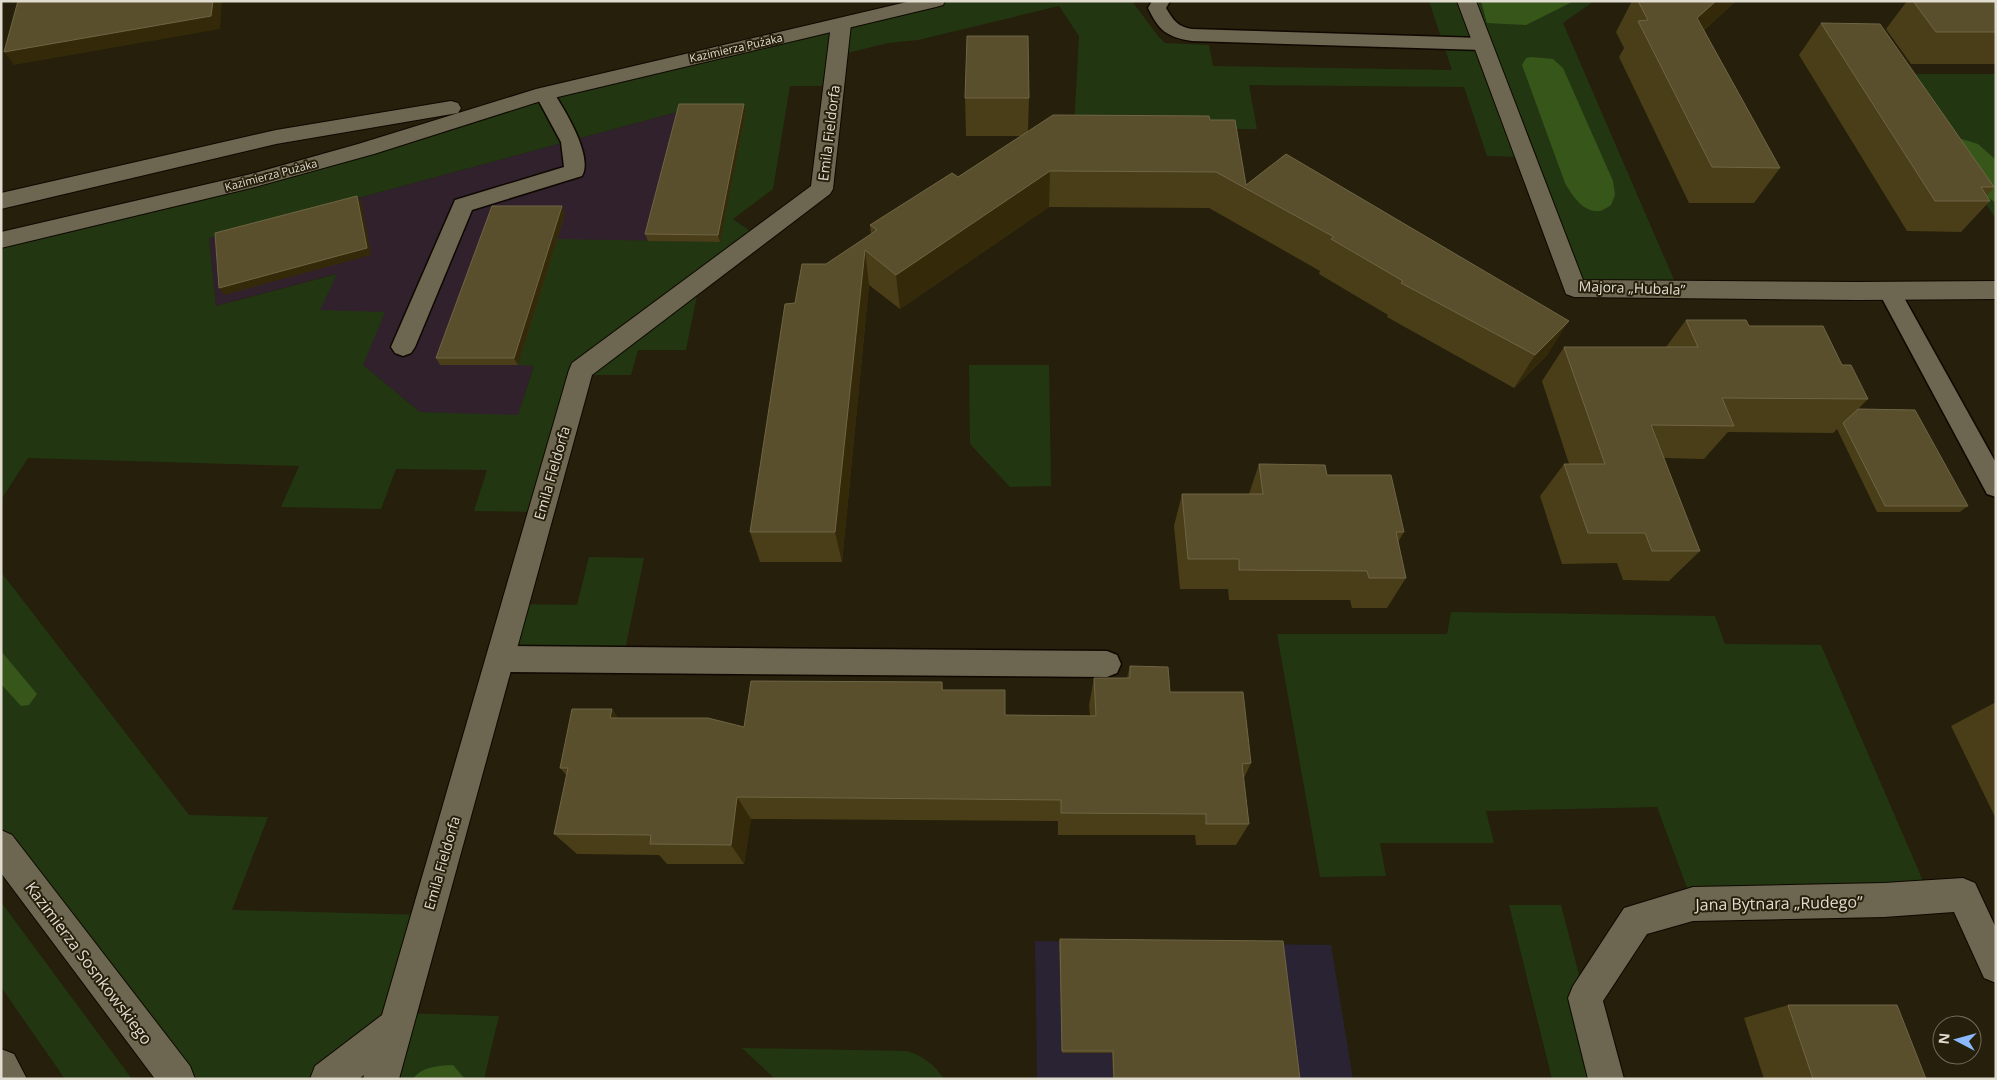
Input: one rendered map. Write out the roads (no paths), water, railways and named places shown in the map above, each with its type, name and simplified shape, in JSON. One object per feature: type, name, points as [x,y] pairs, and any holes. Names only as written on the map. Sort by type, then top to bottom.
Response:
[{"type":"street","name":"Kazimierza Pużaka","points":[[1,240],[251,181],[366,149],[541,95],[936,1]]},
{"type":"street","name":"Majora „Hubala”","points":[[1466,1],[1574,288],[1888,291],[1996,290]]},
{"type":"street","name":"Emila Fieldorfa","points":[[381,1079],[581,370],[822,189],[841,24]]},
{"type":"street","name":"Kazimierza Pużaka","points":[[1,201],[276,137],[541,95]]},
{"type":"street","name":"Kazimierza Sosnkowskiego","points":[[1,846],[177,1079]]},
{"type":"street","name":"Jana Bytnara „Rudego”","points":[[1606,1079],[1585,998],[1636,920],[1693,904],[1884,900],[1963,896],[1996,966]]},
{"type":"street","points":[[328,1079],[348,1066],[396,1026]]},
{"type":"street","points":[[1,1067],[9,1079]]},
{"type":"lane","points":[[1161,1],[1157,8],[1164,23],[1177,33],[1221,37],[1482,44]]},
{"type":"lane","points":[[403,347],[463,205],[575,171],[571,142],[541,95]]},
{"type":"lane","points":[[1888,291],[1996,487]]},
{"type":"lane","points":[[500,659],[1107,664]]}]
